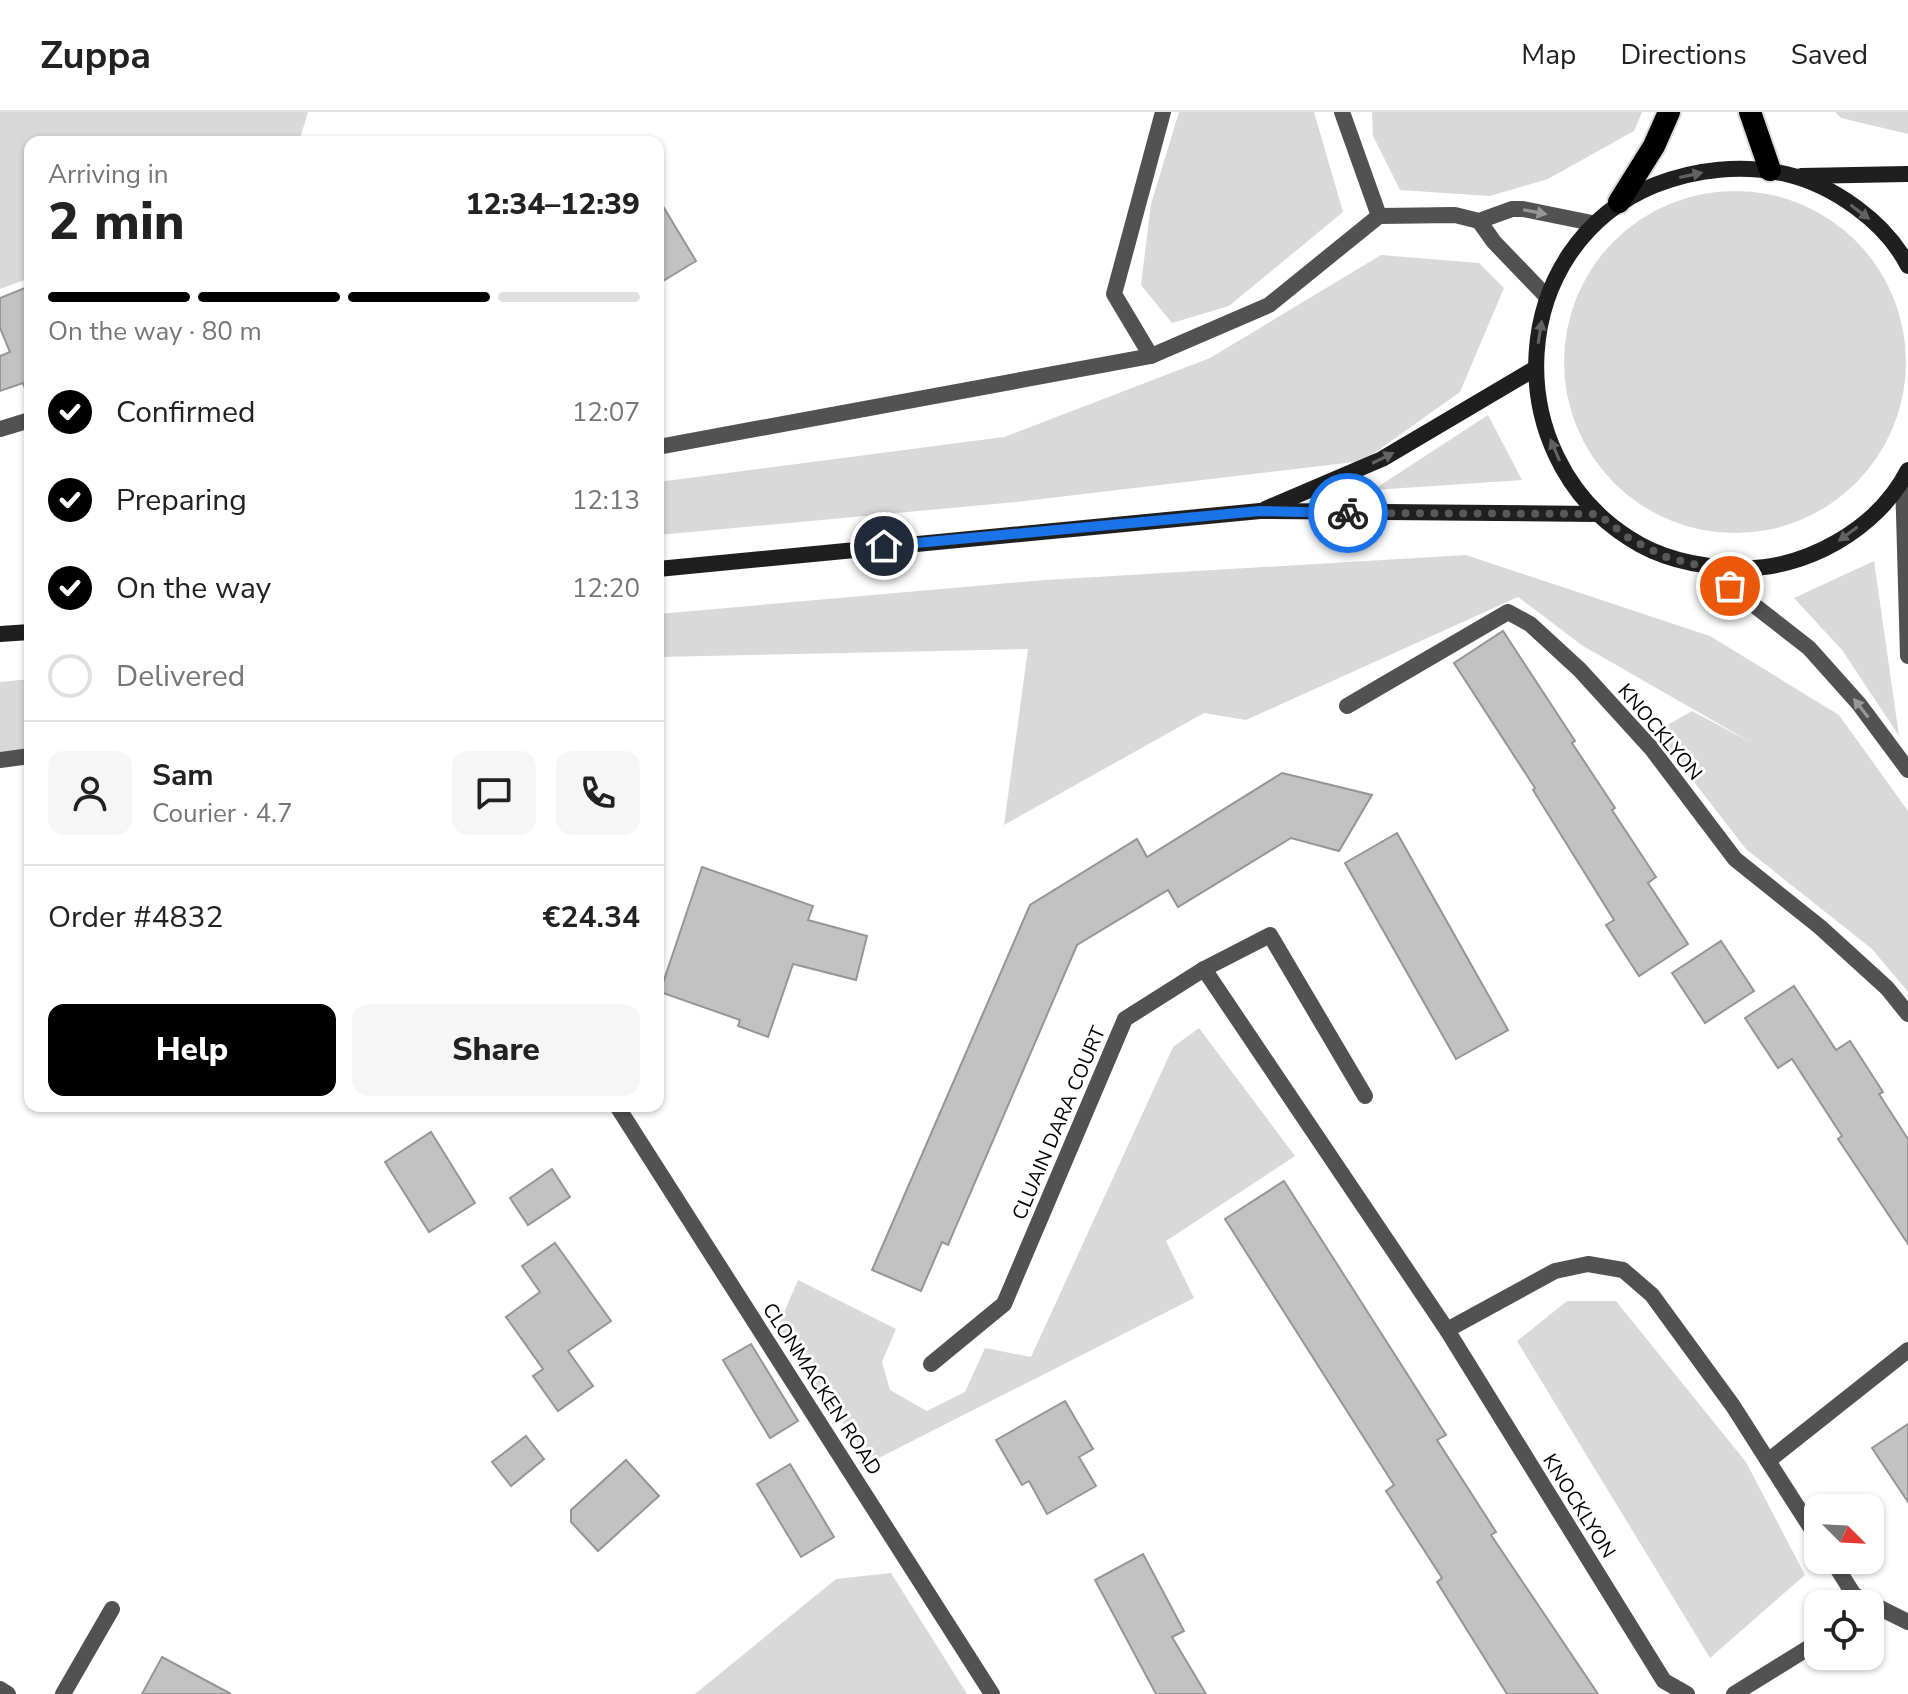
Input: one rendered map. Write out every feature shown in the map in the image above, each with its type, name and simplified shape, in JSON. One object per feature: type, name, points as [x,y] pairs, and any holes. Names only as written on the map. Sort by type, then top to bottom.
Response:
[{"type":"highway","points":[[1619,202],[1654,146],[1669,112]]},
{"type":"highway","points":[[1750,112],[1770,170]]},
{"type":"main road","points":[[1906,474],[1874,514],[1837,542],[1795,560],[1751,569],[1705,567],[1666,557],[1630,539],[1598,514],[1564,472],[1543,422],[1536,368],[1546,296],[1566,256],[1592,223],[1619,202],[1671,179],[1720,169],[1770,170],[1795,176],[1838,195],[1875,224],[1908,266]]},
{"type":"main road","points":[[1795,176],[1908,174]]},
{"type":"main road","points":[[1260,511],[1382,459],[1536,368]]},
{"type":"main road","points":[[664,568],[1260,511],[1598,514]]},
{"type":"main road","points":[[0,634],[24,632]]},
{"type":"street","points":[[1151,356],[1114,294],[1163,112]]},
{"type":"street","points":[[1342,112],[1379,216]]},
{"type":"street","points":[[664,446],[1151,356],[1269,305],[1379,216],[1455,215],[1479,221],[1512,209],[1592,223]]},
{"type":"street","points":[[1479,221],[1494,242],[1546,296]]},
{"type":"street","points":[[0,429],[24,422]]},
{"type":"street","points":[[1906,474],[1908,656]]},
{"type":"street","points":[[1705,567],[1809,648],[1859,704],[1908,770]]},
{"type":"street","name":"KNOCKLYON","points":[[1347,706],[1508,612],[1530,624],[1580,670],[1651,748],[1735,859],[1820,927],[1887,988],[1908,1014]]},
{"type":"street","points":[[0,760],[24,757]]},
{"type":"street","name":"CLUAIN DARA COURT","points":[[931,1364],[1004,1304],[1125,1019],[1204,969],[1270,935],[1365,1096]]},
{"type":"street","name":"KNOCKLYON","points":[[1204,969],[1447,1330],[1664,1681],[1687,1694]]},
{"type":"street","name":"CLONMACKEN ROAD","points":[[621,1112],[992,1694]]},
{"type":"street","points":[[1447,1330],[1555,1271],[1588,1264],[1623,1270],[1652,1295],[1733,1406],[1804,1517]]},
{"type":"street","points":[[1768,1461],[1908,1350]]},
{"type":"street","points":[[63,1694],[112,1609]]},
{"type":"street","points":[[1884,1612],[1908,1622]]},
{"type":"street","points":[[1734,1694],[1804,1651]]},
{"type":"street","points":[[0,1689],[8,1694]]},
{"type":"shaded area","points":[[0,112],[308,112],[301,136],[24,136],[24,280],[0,289]]},
{"type":"shaded area","points":[[1179,112],[1314,112],[1343,212],[1229,306],[1172,323],[1141,285],[1151,204]]},
{"type":"shaded area","points":[[1372,112],[1642,112],[1634,131],[1548,179],[1490,196],[1400,190],[1373,136]]},
{"type":"shaded area","points":[[1835,112],[1908,112],[1908,134],[1841,118]]},
{"type":"shaded area","points":[[1735,191],[1768,194],[1800,204],[1830,220],[1856,241],[1877,267],[1893,297],[1903,329],[1906,362],[1903,395],[1893,427],[1877,457],[1856,483],[1830,504],[1800,520],[1768,530],[1735,533],[1702,530],[1670,520],[1640,504],[1614,483],[1593,457],[1577,427],[1567,395],[1564,362],[1567,329],[1577,297],[1593,267],[1614,241],[1640,220],[1670,204],[1702,194]]},
{"type":"shaded area","points":[[1381,255],[1479,263],[1504,288],[1460,392],[1363,461],[1016,502],[664,534],[664,481],[1004,437],[1210,358]]},
{"type":"shaded area","points":[[1488,415],[1522,480],[1373,490]]},
{"type":"shaded area","points":[[1466,555],[1710,636],[1839,715],[1908,811],[1908,992],[1872,949],[1746,849],[1655,732],[1692,711],[1754,744],[1583,646],[1518,597],[1246,720],[1204,713],[1004,825],[1028,649],[664,657],[664,613],[1045,580]]},
{"type":"shaded area","points":[[1874,561],[1899,736],[1842,650],[1794,598]]},
{"type":"shaded area","points":[[24,680],[24,757],[0,762],[0,682]]},
{"type":"shaded area","points":[[1199,1028],[1295,1156],[1166,1241],[1194,1298],[871,1462],[776,1331],[798,1280],[896,1329],[882,1362],[890,1390],[927,1411],[965,1392],[985,1348],[1031,1357],[1173,1047]]},
{"type":"shaded area","points":[[1567,1301],[1616,1301],[1746,1462],[1805,1575],[1710,1658],[1517,1341]]},
{"type":"shaded area","points":[[891,1573],[967,1694],[695,1694],[836,1579]]},
{"type":"building","points":[[664,208],[696,261],[664,280]]},
{"type":"building","points":[[24,288],[24,386],[23,383],[0,391],[0,356],[10,352],[0,328],[0,298]]},
{"type":"building","points":[[1503,631],[1575,741],[1572,743],[1656,877],[1648,883],[1688,944],[1639,976],[1606,925],[1614,920],[1533,790],[1535,788],[1454,663]]},
{"type":"building","points":[[1282,773],[1372,795],[1339,851],[1291,838],[1178,907],[1168,890],[1077,945],[948,1245],[942,1242],[921,1291],[872,1270],[1030,905],[1137,839],[1147,857]]},
{"type":"building","points":[[1397,833],[1508,1030],[1456,1059],[1345,863]]},
{"type":"building","points":[[702,867],[813,906],[808,920],[867,936],[856,980],[793,964],[768,1037],[738,1026],[740,1020],[664,993],[664,980]]},
{"type":"building","points":[[1721,941],[1754,991],[1705,1023],[1672,973]]},
{"type":"building","points":[[1794,986],[1836,1050],[1850,1041],[1883,1092],[1879,1094],[1908,1139],[1908,1244],[1838,1139],[1842,1136],[1792,1059],[1778,1068],[1745,1018]]},
{"type":"building","points":[[431,1132],[475,1203],[429,1232],[385,1162]]},
{"type":"building","points":[[552,1169],[570,1197],[528,1225],[510,1198]]},
{"type":"building","points":[[1284,1181],[1446,1435],[1437,1440],[1496,1532],[1491,1535],[1598,1694],[1507,1694],[1437,1582],[1442,1578],[1386,1491],[1394,1485],[1225,1219]]},
{"type":"building","points":[[555,1243],[611,1321],[568,1351],[593,1386],[558,1411],[533,1376],[543,1369],[506,1317],[540,1292],[522,1266]]},
{"type":"building","points":[[751,1344],[798,1421],[770,1438],[723,1360]]},
{"type":"building","points":[[1065,1401],[1093,1449],[1079,1457],[1096,1486],[1047,1514],[1029,1481],[1022,1485],[996,1440]]},
{"type":"building","points":[[1908,1424],[1908,1502],[1872,1448]]},
{"type":"building","points":[[526,1436],[544,1459],[511,1486],[492,1462]]},
{"type":"building","points":[[626,1460],[659,1496],[598,1551],[571,1522],[571,1510]]},
{"type":"building","points":[[790,1464],[834,1537],[801,1557],[757,1484]]},
{"type":"building","points":[[1143,1554],[1184,1631],[1172,1637],[1206,1694],[1156,1694],[1095,1580]]},
{"type":"building","points":[[162,1657],[231,1694],[142,1694]]},
{"type":"way so far","points":[[1348,513],[1598,514],[1630,539],[1666,557],[1705,567],[1730,586]]},
{"type":"route","points":[[884,546],[1260,511],[1348,513]]}]
